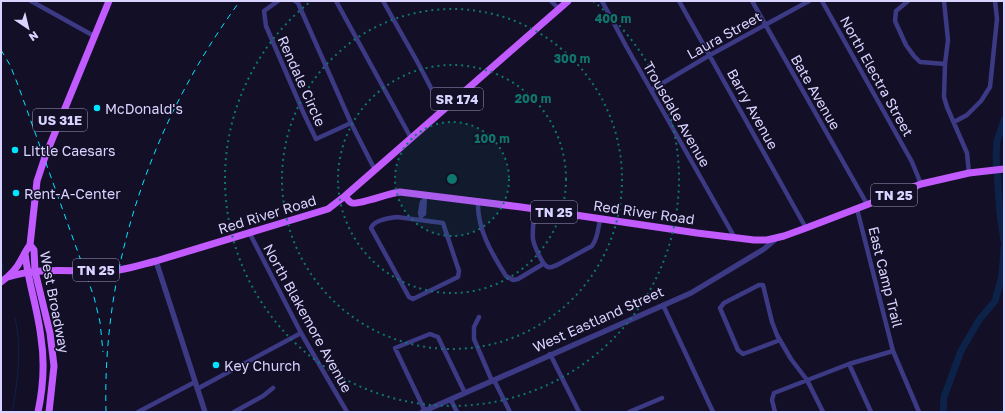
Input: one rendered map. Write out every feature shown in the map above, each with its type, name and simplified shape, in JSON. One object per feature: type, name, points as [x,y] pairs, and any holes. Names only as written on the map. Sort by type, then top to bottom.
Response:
[{"type":"main road","name":"US 31E","points":[[28,248],[38,175],[109,1]]},
{"type":"main road","name":"SR 174","points":[[345,196],[568,1]]},
{"type":"main road","name":"TN 25","points":[[806,228],[921,184],[970,173],[1004,169]]},
{"type":"main road","name":"Red River Road","points":[[8,277],[35,271],[119,270],[156,261],[322,212],[335,205],[345,196],[351,202],[357,203],[400,192],[424,197],[535,209],[735,238],[767,240]]},
{"type":"main road","name":"West Eastland Street","points":[[767,240],[806,228]]},
{"type":"main road","name":"West Broadway","points":[[27,272],[28,248],[34,250],[35,271],[50,333],[54,366],[49,412]]},
{"type":"main road","points":[[8,277],[21,261],[28,248]]},
{"type":"main road","name":"US 31E","points":[[27,272],[41,337],[43,362],[43,385],[38,412]]},
{"type":"main road","name":"TN 25","points":[[1,282],[8,277]]},
{"type":"main road","points":[[43,362],[53,361]]},
{"type":"street","points":[[31,1],[94,36]]},
{"type":"street","name":"Rendale Circle","points":[[278,1],[264,11],[266,26],[316,139],[351,123]]},
{"type":"street","name":"Rendale Circle","points":[[295,1],[298,3],[351,123],[375,170]]},
{"type":"street","points":[[336,1],[412,138]]},
{"type":"street","points":[[383,1],[443,111]]},
{"type":"street","points":[[550,1],[559,9]]},
{"type":"street","name":"Trousdale Avenue","points":[[602,1],[735,238]]},
{"type":"street","name":"Barry Avenue","points":[[679,1],[806,228]]},
{"type":"street","name":"Bate Avenue","points":[[752,1],[867,204]]},
{"type":"street","name":"Laura Street","points":[[651,90],[710,55],[808,1]]},
{"type":"street","name":"North Electra Street","points":[[822,1],[912,162],[921,184]]},
{"type":"street","points":[[908,1],[896,11],[895,21],[906,45],[920,62],[945,64]]},
{"type":"street","points":[[944,1],[948,40],[945,64],[944,97],[967,153],[970,173]]},
{"type":"street","points":[[954,122],[967,115],[981,101],[990,87],[997,19],[995,1]]},
{"type":"street","points":[[421,218],[420,213],[424,197]]},
{"type":"street","points":[[478,202],[478,216],[484,233],[506,276],[513,280],[518,279],[543,264]]},
{"type":"street","name":"East Camp Trail","points":[[857,208],[893,351],[919,412]]},
{"type":"street","points":[[535,209],[533,239],[543,264],[551,268],[592,246],[595,242],[600,219]]},
{"type":"street","points":[[389,218],[421,218],[443,223],[459,275],[455,280],[413,298],[409,296],[371,228],[373,224],[389,218]]},
{"type":"street","name":"North Blakemore Avenue","points":[[250,234],[301,333],[347,412]]},
{"type":"street","name":"West Eastland Street","points":[[424,411],[550,354],[634,319],[702,287],[764,249],[777,237]]},
{"type":"street","points":[[156,261],[205,412]]},
{"type":"street","points":[[780,340],[743,354],[738,350],[720,308],[724,304],[759,285],[763,285],[772,322],[780,340],[791,360],[807,380],[823,412]]},
{"type":"street","points":[[663,305],[713,412]]},
{"type":"street","points":[[480,317],[474,327],[474,339],[510,412]]},
{"type":"street","points":[[197,389],[301,333]]},
{"type":"street","points":[[424,411],[395,348],[430,334],[438,337],[465,393]]},
{"type":"street","points":[[775,412],[772,400],[774,393],[849,364],[893,351]]},
{"type":"street","points":[[550,354],[579,412]]},
{"type":"street","points":[[849,364],[871,412]]},
{"type":"street","points":[[138,412],[195,382]]},
{"type":"street","points":[[234,412],[263,396],[273,388]]},
{"type":"street","points":[[628,412],[640,410],[662,398]]},
{"type":"street","points":[[451,400],[457,412]]},
{"type":"waterway","points":[[1004,120],[997,141],[996,156],[1000,214],[1004,241]]},
{"type":"waterway","points":[[943,412],[944,397],[961,351],[979,320],[995,301],[1002,276],[1004,248]]},
{"type":"waterway","points":[[1,259],[4,272]]},
{"type":"waterway","points":[[12,412],[19,353],[15,318]]},
{"type":"railway","points":[[106,412],[107,357],[113,302],[124,248],[139,195],[158,144],[182,94],[209,46],[240,1]]},
{"type":"railway","points":[[1,50],[10,65],[18,85],[94,297],[100,322],[103,352]]},
{"type":"place","name":"McDonald's","points":[[97,108]]},
{"type":"place","name":"Little Caesars","points":[[15,150]]},
{"type":"place","name":"Rent-A-Center","points":[[16,193]]},
{"type":"place","name":"Key Church","points":[[216,365]]}]
